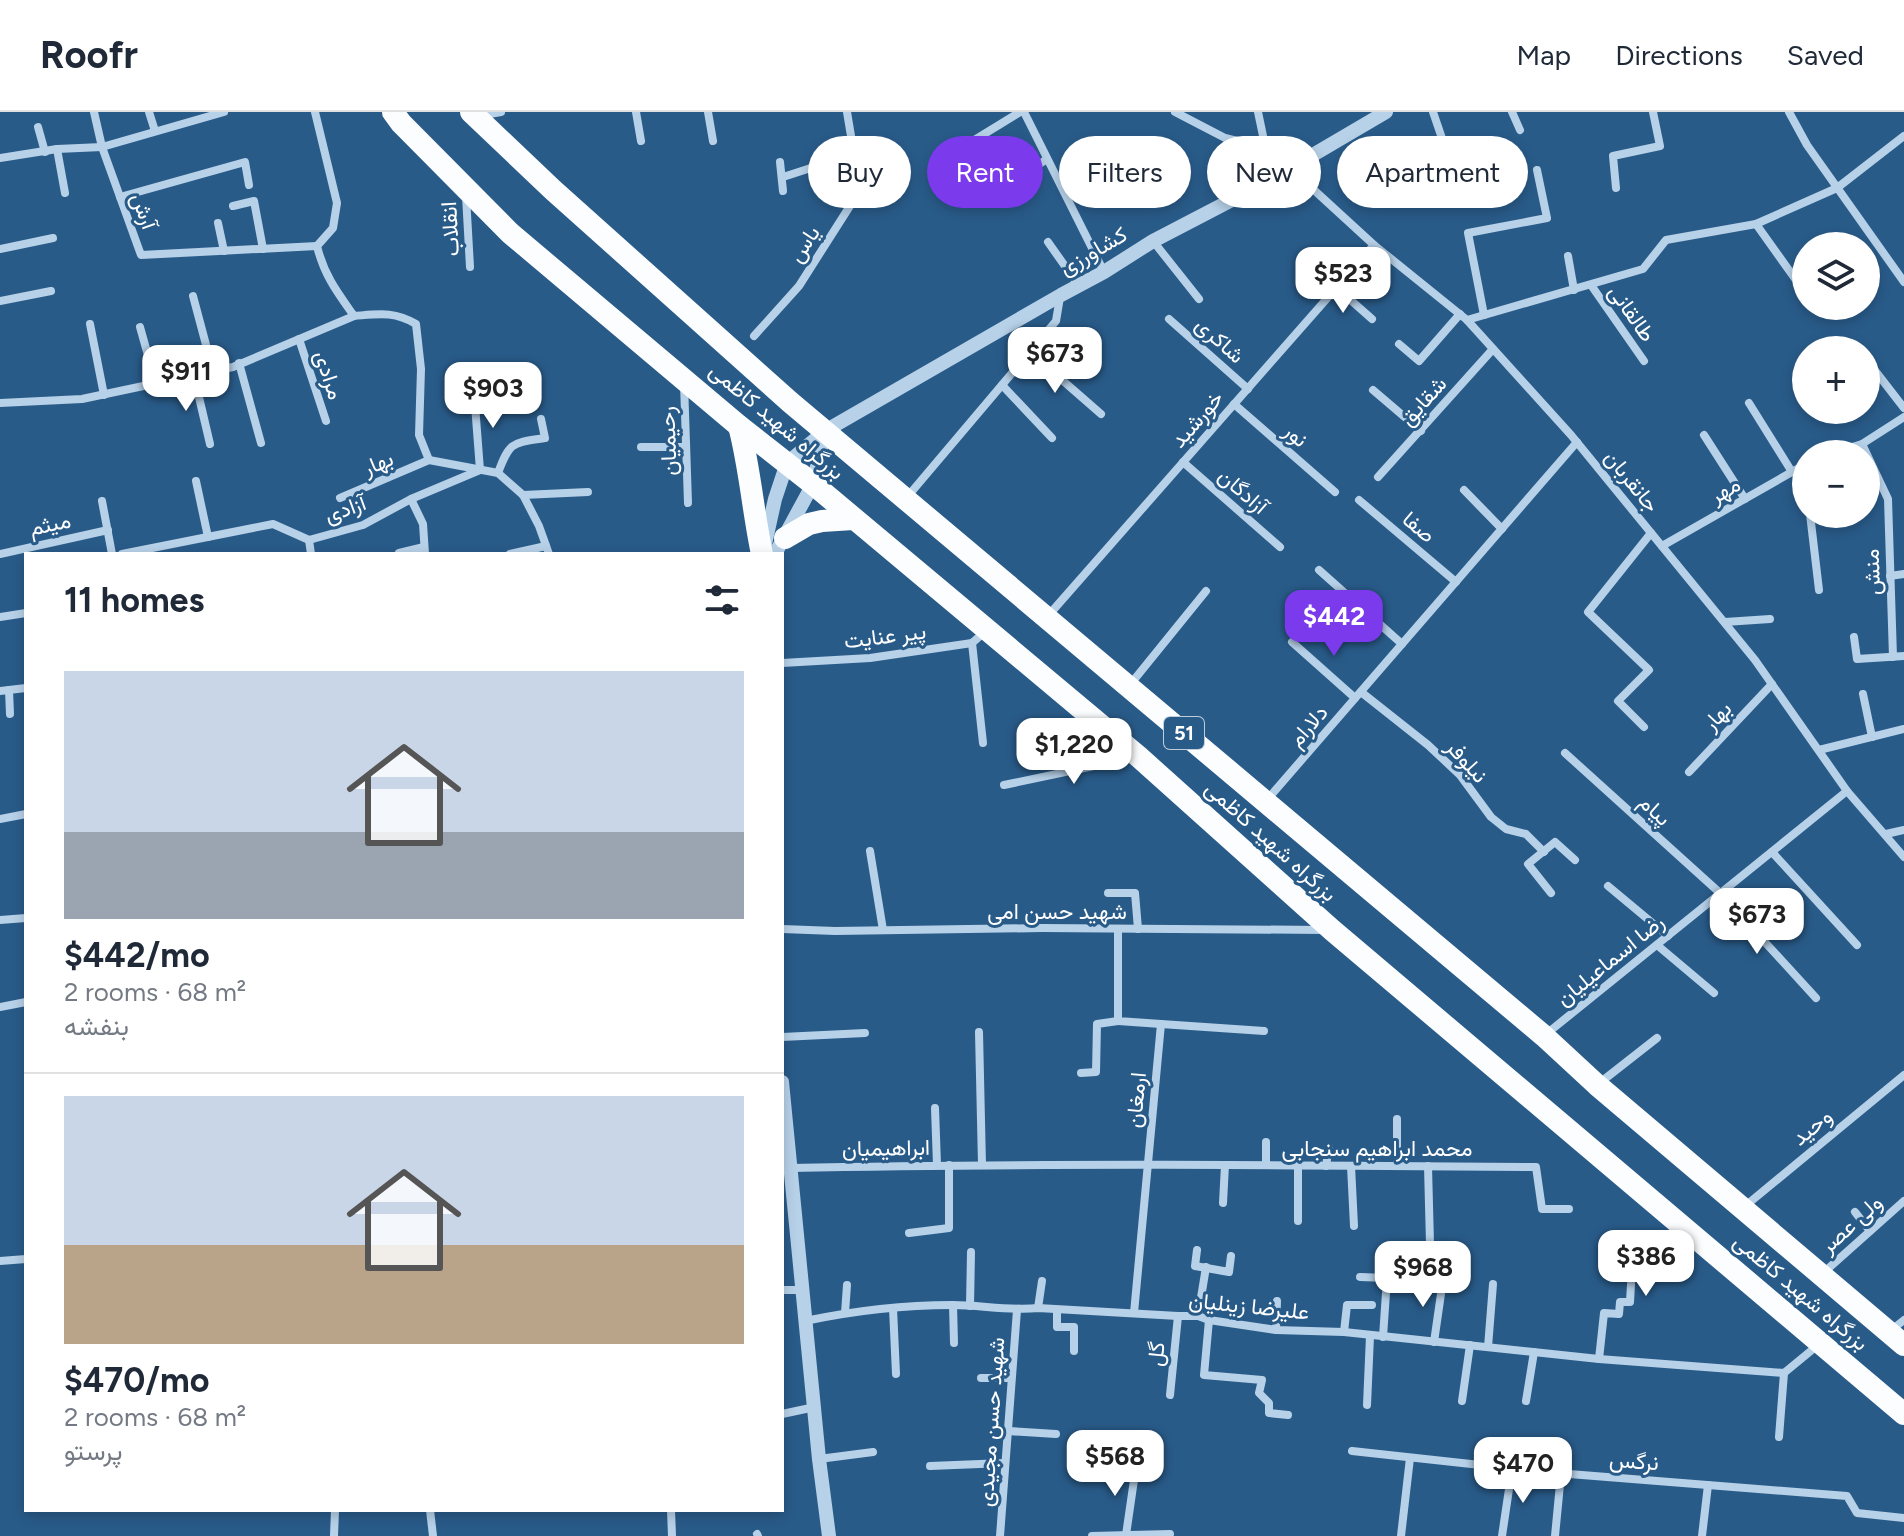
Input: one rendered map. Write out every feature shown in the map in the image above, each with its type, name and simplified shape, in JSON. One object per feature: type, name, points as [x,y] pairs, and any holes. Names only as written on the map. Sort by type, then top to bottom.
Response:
[{"type":"highway","name":"بزرگراه شهید کاظمی","points":[[393,112],[510,233],[739,426],[813,484],[980,636],[1139,757],[1332,930],[1904,1414]]},
{"type":"highway","name":"بزرگراه شهید کاظمی","points":[[473,114],[735,354],[905,500],[1544,1036],[1597,1085],[1821,1274],[1899,1333]]},
{"type":"highway","points":[[739,426],[762,552]]},
{"type":"highway","points":[[780,546],[809,524],[853,519]]},
{"type":"street","name":"آرش","points":[[94,112],[102,147],[141,255],[317,246]]},
{"type":"street","points":[[149,112],[155,131]]},
{"type":"street","points":[[1,155],[102,147],[224,112]]},
{"type":"street","points":[[315,112],[337,203],[333,228],[317,246],[321,265],[354,316]]},
{"type":"street","points":[[473,114],[501,112]]},
{"type":"street","points":[[636,112],[641,141]]},
{"type":"street","points":[[708,112],[713,141]]},
{"type":"street","name":"یاس","points":[[847,112],[851,136]]},
{"type":"street","points":[[982,136],[1022,112],[1104,272]]},
{"type":"street","points":[[1175,112],[1221,136]]},
{"type":"street","points":[[1258,112],[1263,136]]},
{"type":"street","name":"کشاورزی","points":[[1321,150],[1386,112]]},
{"type":"street","points":[[1433,112],[1441,136]]},
{"type":"street","points":[[1512,112],[1520,130]]},
{"type":"street","points":[[1616,188],[1613,156],[1660,146],[1653,112]]},
{"type":"street","points":[[1793,114],[1807,145],[1904,282]]},
{"type":"street","points":[[38,127],[45,152]]},
{"type":"street","points":[[1399,344],[1419,361],[1463,317],[1484,315],[1643,269],[1666,240],[1756,224],[1837,188],[1904,136]]},
{"type":"street","points":[[57,149],[65,193]]},
{"type":"street","points":[[1043,162],[1047,159]]},
{"type":"street","points":[[120,197],[245,162],[249,185]]},
{"type":"street","points":[[780,162],[783,191]]},
{"type":"street","points":[[783,177],[808,169]]},
{"type":"street","points":[[1484,315],[1468,233],[1547,218],[1537,170]]},
{"type":"street","name":"انقلاب","points":[[466,189],[470,267]]},
{"type":"street","name":"جانقربان","points":[[1321,196],[1374,245],[1463,317],[1577,442],[1725,622],[1847,791],[1904,857]]},
{"type":"street","points":[[233,206],[254,201],[263,249]]},
{"type":"street","name":"یاس","points":[[754,336],[799,286],[849,208]]},
{"type":"street","name":"کشاورزی","points":[[787,463],[825,431],[1153,241],[1216,208]]},
{"type":"street","points":[[218,223],[224,251]]},
{"type":"street","points":[[1756,224],[1792,274]]},
{"type":"street","points":[[0,249],[53,238]]},
{"type":"street","points":[[1153,241],[1199,299]]},
{"type":"street","points":[[1048,242],[1079,286]]},
{"type":"street","name":"خورشید","points":[[1046,617],[1374,245]]},
{"type":"street","points":[[1568,256],[1574,290]]},
{"type":"street","name":"طالقانی","points":[[1591,285],[1644,361]]},
{"type":"street","points":[[1337,288],[1372,319]]},
{"type":"street","points":[[0,301],[51,291]]},
{"type":"street","points":[[905,500],[1056,321],[1061,295]]},
{"type":"street","points":[[193,296],[213,371]]},
{"type":"street","points":[[0,397],[0,403],[104,395],[233,367],[354,316],[401,315],[416,324],[421,369],[419,435],[429,460],[498,473],[523,495],[548,550]]},
{"type":"street","name":"شاکری","points":[[1169,319],[1248,389]]},
{"type":"street","points":[[90,324],[104,395]]},
{"type":"street","points":[[140,327],[156,384]]},
{"type":"street","name":"مرادی","points":[[299,339],[326,421]]},
{"type":"street","name":"شقایق","points":[[1378,477],[1493,349]]},
{"type":"street","points":[[1030,352],[1101,414]]},
{"type":"street","points":[[239,363],[261,443]]},
{"type":"street","points":[[194,376],[210,444]]},
{"type":"street","points":[[1880,377],[1904,408]]},
{"type":"street","name":"رحیمیان","points":[[684,378],[688,503]]},
{"type":"street","points":[[1002,385],[1052,438]]},
{"type":"street","points":[[1373,390],[1421,431]]},
{"type":"street","points":[[474,392],[480,470]]},
{"type":"street","points":[[1749,403],[1792,472]]},
{"type":"street","name":"نور","points":[[1234,404],[1335,492]]},
{"type":"street","points":[[1868,440],[1904,417]]},
{"type":"street","points":[[498,473],[506,451],[517,442],[545,438],[541,419]]},
{"type":"street","points":[[780,546],[813,484],[825,431]]},
{"type":"street","points":[[1704,435],[1745,499]]},
{"type":"street","name":"دلارام","points":[[1266,802],[1577,442]]},
{"type":"street","points":[[641,447],[685,447]]},
{"type":"street","name":"بهار","points":[[340,498],[429,460]]},
{"type":"street","name":"آزادگان","points":[[1183,462],[1280,547]]},
{"type":"street","points":[[762,552],[787,463]]},
{"type":"street","name":"آزادی","points":[[132,552],[273,524],[309,540],[363,525],[411,499],[480,470]]},
{"type":"street","name":"مهر","points":[[1662,546],[1792,472]]},
{"type":"street","points":[[196,481],[208,537]]},
{"type":"street","name":"منش","points":[[1880,482],[1888,499],[1893,657]]},
{"type":"street","points":[[1464,490],[1502,529]]},
{"type":"street","points":[[523,495],[588,492]]},
{"type":"street","points":[[411,499],[423,524],[424,550]]},
{"type":"street","name":"صفا","points":[[1359,500],[1456,582]]},
{"type":"street","points":[[102,501],[112,552]]},
{"type":"street","points":[[1812,528],[1819,590]]},
{"type":"street","name":"میثم","points":[[0,554],[108,530]]},
{"type":"street","points":[[1644,727],[1618,701],[1649,670],[1588,612],[1651,533]]},
{"type":"street","points":[[309,540],[311,552]]},
{"type":"street","points":[[1319,570],[1402,644]]},
{"type":"street","points":[[1890,576],[1904,574]]},
{"type":"street","points":[[1129,687],[1206,591]]},
{"type":"street","points":[[0,617],[24,613]]},
{"type":"street","points":[[1725,622],[1770,619]]},
{"type":"street","points":[[980,636],[983,743]]},
{"type":"street","name":"پیر عنایت","points":[[784,663],[870,658],[980,636]]},
{"type":"street","points":[[1854,637],[1857,659],[1904,656]]},
{"type":"street","name":"نیلوفر","points":[[1292,642],[1358,695],[1428,745],[1460,775],[1491,817],[1506,829],[1526,834],[1544,852]]},
{"type":"street","name":"بهار","points":[[1689,772],[1772,684]]},
{"type":"street","points":[[5,691],[10,714]]},
{"type":"street","points":[[1863,694],[1872,737]]},
{"type":"street","points":[[1819,750],[1904,729]]},
{"type":"street","name":"پیام","points":[[1565,753],[1720,893],[1816,998]]},
{"type":"street","points":[[1004,785],[1139,757]]},
{"type":"street","name":"رضا اسماعیلیان","points":[[1544,1036],[1847,791]]},
{"type":"street","points":[[0,819],[24,814]]},
{"type":"street","points":[[1886,834],[1904,830]]},
{"type":"street","points":[[1551,893],[1528,864],[1555,842],[1575,860]]},
{"type":"street","points":[[870,851],[883,930]]},
{"type":"street","points":[[1772,852],[1857,945]]},
{"type":"street","points":[[1608,886],[1668,936]]},
{"type":"street","points":[[1108,893],[1135,893],[1138,929]]},
{"type":"street","points":[[0,920],[24,918]]},
{"type":"street","name":"شهید حسن امی","points":[[784,929],[1332,930]]},
{"type":"street","points":[[1118,929],[1118,1021]]},
{"type":"street","points":[[1657,945],[1714,993]]},
{"type":"street","points":[[0,1007],[24,1002]]},
{"type":"street","points":[[1081,1073],[1096,1072],[1097,1024],[1118,1021],[1264,1031]]},
{"type":"street","name":"ارمغان","points":[[1134,1313],[1161,1024]]},
{"type":"street","points":[[979,1032],[982,1165]]},
{"type":"street","points":[[784,1037],[865,1033]]},
{"type":"street","points":[[1597,1085],[1657,1038]]},
{"type":"street","name":"وحید","points":[[1743,1207],[1904,1075]]},
{"type":"street","points":[[784,1104],[829,1536]]},
{"type":"street","points":[[935,1108],[937,1165]]},
{"type":"street","points":[[1397,1119],[1397,1166]]},
{"type":"street","points":[[1266,1142],[1266,1165]]},
{"type":"street","points":[[1326,1166],[1329,1147]]},
{"type":"street","points":[[909,1233],[949,1228],[949,1165]]},
{"type":"street","name":"ابراهیمیان","points":[[790,1168],[1149,1165]]},
{"type":"street","name":"محمد ابراهیم سنجابی","points":[[1149,1165],[1536,1167],[1542,1209],[1569,1209]]},
{"type":"street","points":[[1223,1203],[1225,1165]]},
{"type":"street","points":[[1298,1166],[1298,1221]]},
{"type":"street","points":[[1351,1166],[1354,1226]]},
{"type":"street","points":[[1428,1166],[1430,1244]]},
{"type":"street","name":"ولی عصر","points":[[1821,1274],[1904,1201]]},
{"type":"street","points":[[1855,1212],[1870,1231]]},
{"type":"street","points":[[1197,1250],[1195,1266],[1229,1272],[1231,1256]]},
{"type":"street","points":[[970,1306],[971,1252]]},
{"type":"street","points":[[0,1261],[24,1259]]},
{"type":"street","points":[[1599,1359],[1604,1313],[1619,1314],[1620,1302],[1630,1302],[1632,1267],[1607,1260]]},
{"type":"street","points":[[1198,1316],[1206,1267]]},
{"type":"street","points":[[1360,1277],[1387,1278],[1383,1337]]},
{"type":"street","points":[[1434,1342],[1443,1280]]},
{"type":"street","points":[[1038,1308],[1042,1281]]},
{"type":"street","points":[[1488,1347],[1493,1284]]},
{"type":"street","points":[[845,1313],[847,1285]]},
{"type":"street","points":[[784,1290],[802,1290]]},
{"type":"street","points":[[1276,1330],[1277,1301]]},
{"type":"street","points":[[953,1305],[954,1343]]},
{"type":"street","name":"علیرضا زینلیان","points":[[805,1321],[845,1313],[953,1305],[1198,1316],[1276,1330],[1344,1332],[1599,1359],[1784,1373]]},
{"type":"street","points":[[1344,1332],[1347,1305],[1372,1305]]},
{"type":"street","points":[[893,1308],[896,1374]]},
{"type":"street","name":"شهید حسن مجیدی","points":[[1000,1536],[1017,1310]]},
{"type":"street","points":[[1057,1310],[1057,1327],[1074,1327],[1074,1351]]},
{"type":"street","name":"گل","points":[[1170,1395],[1178,1316]]},
{"type":"street","points":[[1209,1320],[1204,1375],[1262,1380],[1259,1393],[1269,1403],[1269,1413],[1288,1415]]},
{"type":"street","points":[[1367,1405],[1370,1336]]},
{"type":"street","points":[[1779,1437],[1784,1373],[1821,1342]]},
{"type":"street","points":[[1462,1401],[1470,1345]]},
{"type":"street","points":[[1526,1401],[1534,1352]]},
{"type":"street","points":[[981,1378],[1011,1378]]},
{"type":"street","points":[[784,1414],[815,1407]]},
{"type":"street","points":[[1008,1431],[1056,1434]]},
{"type":"street","name":"نرگس","points":[[1352,1451],[1561,1474],[1847,1496],[1857,1513],[1904,1518]]},
{"type":"street","points":[[819,1459],[873,1452]]},
{"type":"street","points":[[1401,1536],[1410,1458]]},
{"type":"street","points":[[930,1466],[1005,1463]]},
{"type":"street","points":[[1126,1535],[1136,1466]]},
{"type":"street","points":[[1502,1536],[1512,1469]]},
{"type":"street","points":[[1555,1536],[1561,1474]]},
{"type":"street","points":[[1702,1536],[1708,1485]]},
{"type":"street","points":[[334,1536],[335,1512]]},
{"type":"street","points":[[430,1512],[433,1536]]},
{"type":"street","points":[[671,1512],[672,1536]]},
{"type":"street","points":[[1092,1536],[1170,1534]]}]
